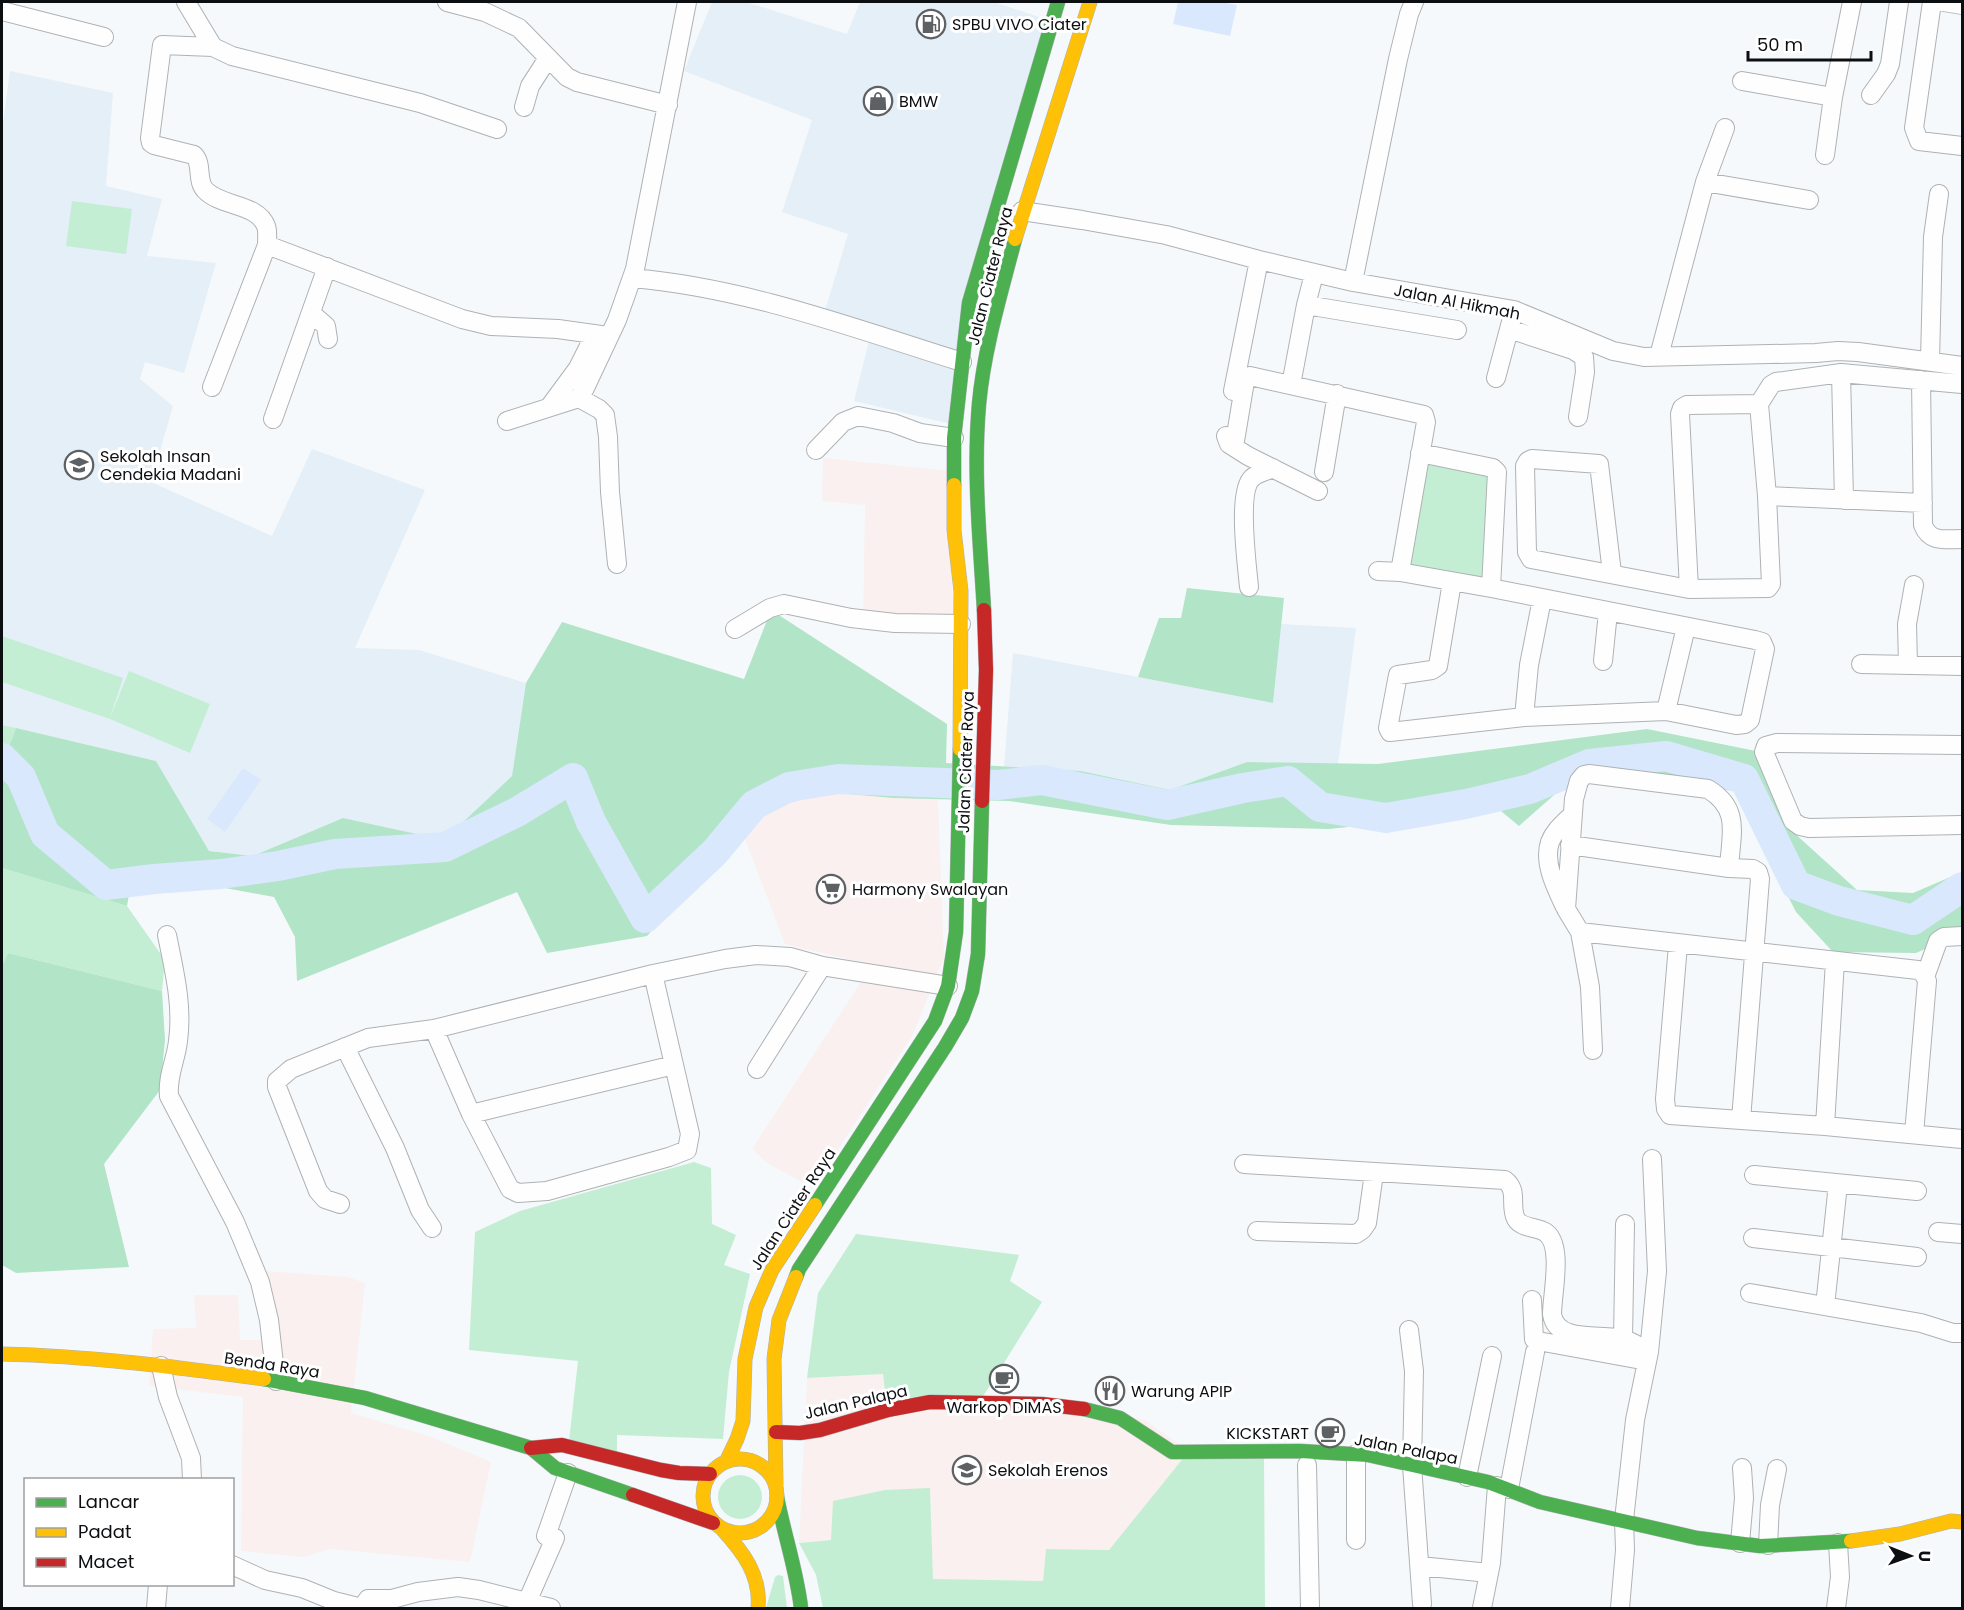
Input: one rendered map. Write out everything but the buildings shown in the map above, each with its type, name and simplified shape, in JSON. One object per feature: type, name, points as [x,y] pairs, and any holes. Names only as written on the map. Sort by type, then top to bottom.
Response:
[{"type":"main road","name":"Jalan Ciater Raya","points":[[726,1462],[749,1435],[744,1414],[744,1373],[751,1324],[764,1284],[935,1021],[948,986],[956,932],[960,754],[962,624],[961,591],[954,530],[954,438],[962,362],[969,303],[1058,2]]},
{"type":"main road","name":"Jalan Ciater Raya","points":[[777,1491],[774,1359],[779,1320],[799,1269],[945,1047],[963,1018],[972,991],[978,954],[986,635],[976,465],[980,402],[993,326],[1022,211],[1090,2]]},
{"type":"main road","name":"Benda Raya","points":[[2,1354],[97,1358],[276,1381],[365,1398],[531,1448],[562,1445],[679,1473],[710,1474]]},
{"type":"main road","name":"Jalan Palapa","points":[[749,1435],[820,1430],[888,1410],[930,1402],[1042,1404],[1086,1409],[1120,1418],[1172,1452],[1300,1451],[1356,1454],[1467,1478],[1503,1487],[1540,1502],[1697,1538],[1768,1545],[1838,1543],[1900,1533],[1951,1521],[1962,1522]]},
{"type":"main road","name":"Benda Raya","points":[[531,1448],[555,1468],[717,1526]]},
{"type":"main road","points":[[758,1608],[760,1600],[755,1575],[745,1555],[717,1526],[704,1504],[705,1484],[710,1474],[726,1462],[735,1459],[754,1461],[770,1474],[777,1491],[785,1538],[799,1589],[801,1608]]},
{"type":"main road","points":[[717,1526],[731,1533],[742,1534],[762,1527],[770,1520],[775,1509],[777,1491]]},
{"type":"street","points":[[186,2],[213,47]]},
{"type":"street","points":[[447,2],[485,12],[519,28],[567,77],[577,82],[668,105]]},
{"type":"street","points":[[550,406],[602,335],[617,320],[632,278],[687,2]]},
{"type":"street","points":[[1353,282],[1398,59],[1414,2]]},
{"type":"street","points":[[1825,155],[1833,97],[1852,2]]},
{"type":"street","points":[[1871,95],[1886,74],[1890,64],[1899,2]]},
{"type":"street","points":[[1932,2],[1915,132],[1919,141],[1962,146]]},
{"type":"street","points":[[1944,2],[1962,5]]},
{"type":"street","points":[[2,11],[104,37]]},
{"type":"street","points":[[212,387],[267,245],[267,227],[260,217],[216,197],[203,188],[199,181],[197,159],[194,155],[151,143],[162,45],[213,47],[248,61],[420,103],[497,129]]},
{"type":"street","points":[[524,107],[530,86],[548,58]]},
{"type":"street","points":[[1742,81],[1833,97]]},
{"type":"street","points":[[1659,356],[1705,182],[1725,128]]},
{"type":"street","points":[[1705,182],[1809,200]]},
{"type":"street","points":[[1930,361],[1933,237],[1940,194]]},
{"type":"street","name":"Jalan Al Hikmah","points":[[1022,211],[1082,219],[1166,235],[1314,274],[1514,310],[1613,351],[1644,357],[1838,351],[1962,366]]},
{"type":"street","points":[[267,245],[462,319],[491,326],[558,329],[602,335]]},
{"type":"street","points":[[1259,260],[1226,436],[1229,444],[1248,456],[1318,491]]},
{"type":"street","points":[[273,419],[327,267]]},
{"type":"street","points":[[1291,385],[1314,274]]},
{"type":"street","points":[[632,278],[688,284],[770,302],[962,362]]},
{"type":"street","points":[[1306,305],[1457,330]]},
{"type":"street","points":[[1496,378],[1514,310]]},
{"type":"street","points":[[311,313],[326,326],[328,339]]},
{"type":"street","points":[[1509,329],[1553,343],[1584,357],[1586,372],[1578,417]]},
{"type":"street","points":[[507,421],[579,398],[585,388],[602,335]]},
{"type":"street","points":[[1841,373],[1844,500]]},
{"type":"street","points":[[1612,573],[1599,464],[1532,459],[1528,461],[1525,466],[1528,556],[1531,559],[1689,589],[1768,588],[1771,586],[1767,496],[1759,404],[1773,383],[1841,373],[1962,384]]},
{"type":"street","points":[[1235,441],[1246,378],[1253,376],[1424,415],[1426,422],[1400,572]]},
{"type":"street","points":[[1921,380],[1923,525],[1926,533],[1935,539],[1962,539]]},
{"type":"street","points":[[1324,472],[1337,394]]},
{"type":"street","points":[[579,398],[605,416],[617,564]]},
{"type":"street","points":[[1689,589],[1680,414],[1682,408],[1687,405],[1759,404]]},
{"type":"street","points":[[816,450],[843,422],[858,416],[893,423],[920,433],[954,438]]},
{"type":"street","points":[[1420,453],[1493,468],[1497,472],[1491,588]]},
{"type":"street","points":[[1249,586],[1245,532],[1246,489],[1254,476],[1274,468]]},
{"type":"street","points":[[1767,496],[1923,503]]},
{"type":"street","points":[[1378,571],[1400,572],[1491,588],[1762,642],[1765,649],[1751,713],[1745,724],[1736,725],[1666,711],[1524,717],[1395,733],[1389,730],[1398,675],[1432,670],[1438,666],[1452,582]]},
{"type":"street","points":[[1908,665],[1907,624],[1914,585]]},
{"type":"street","points":[[1524,717],[1529,665],[1542,599]]},
{"type":"street","points":[[735,628],[770,608],[784,603],[851,618],[895,623],[962,624]]},
{"type":"street","points":[[1603,661],[1608,612]]},
{"type":"street","points":[[1666,711],[1686,627]]},
{"type":"street","points":[[1861,664],[1962,666]]},
{"type":"street","points":[[1962,745],[1777,743],[1766,747],[1764,752],[1793,821],[1800,826],[1809,828],[1962,825]]},
{"type":"street","points":[[1566,909],[1572,815],[1579,781],[1589,774],[1708,789],[1721,796],[1730,810],[1732,821],[1729,868]]},
{"type":"street","points":[[1572,815],[1550,842],[1549,864],[1553,882],[1580,932],[1590,987],[1593,1050]]},
{"type":"street","points":[[1570,845],[1729,868],[1754,869],[1758,872],[1760,879],[1741,1120]]},
{"type":"street","points":[[1580,932],[1678,945],[1918,970],[1925,977]]},
{"type":"street","points":[[167,935],[179,998],[180,1019],[178,1044],[169,1075],[169,1096],[235,1222],[260,1282],[269,1320],[276,1381]]},
{"type":"street","points":[[1914,1134],[1925,977],[1935,945],[1940,939],[1947,936],[1962,936]]},
{"type":"street","points":[[1678,945],[1665,1099],[1666,1109],[1671,1115],[1962,1139]]},
{"type":"street","points":[[340,1204],[325,1199],[318,1191],[277,1087],[277,1081],[291,1069],[368,1038],[434,1029],[653,974],[724,959],[756,956],[790,957],[822,966],[948,986]]},
{"type":"street","points":[[1825,1126],[1835,961]]},
{"type":"street","points":[[757,1069],[822,966]]},
{"type":"street","points":[[434,1029],[471,1114],[510,1189],[518,1193],[546,1191],[687,1150],[690,1134],[653,974]]},
{"type":"street","points":[[345,1047],[395,1148],[420,1210],[432,1228]]},
{"type":"street","points":[[471,1114],[675,1065]]},
{"type":"street","points":[[1620,1608],[1625,1551],[1624,1520],[1635,1420],[1648,1356],[1657,1271],[1652,1159]]},
{"type":"street","points":[[1244,1164],[1505,1180],[1511,1185],[1514,1193],[1514,1215],[1519,1223],[1546,1233],[1554,1241],[1556,1260],[1553,1322],[1573,1334],[1623,1339],[1648,1356]]},
{"type":"street","points":[[1257,1231],[1356,1234],[1367,1223],[1374,1173]]},
{"type":"street","points":[[1754,1175],[1917,1191]]},
{"type":"street","points":[[1825,1306],[1838,1184]]},
{"type":"street","points":[[1623,1339],[1625,1224]]},
{"type":"street","points":[[1938,1232],[1962,1234]]},
{"type":"street","points":[[1753,1238],[1917,1257]]},
{"type":"street","points":[[1750,1293],[1921,1323],[1962,1334]]},
{"type":"street","points":[[1533,1300],[1534,1339],[1538,1341],[1648,1356]]},
{"type":"street","points":[[1409,1330],[1414,1371],[1412,1465],[1422,1604]]},
{"type":"street","points":[[1482,1608],[1503,1487],[1535,1352]]},
{"type":"street","points":[[1467,1478],[1492,1356]]},
{"type":"street","points":[[161,1366],[168,1396],[191,1458],[192,1478]]},
{"type":"street","points":[[1356,1454],[1356,1540]]},
{"type":"street","points":[[1307,1465],[1310,1608]]},
{"type":"street","points":[[1740,1543],[1744,1498],[1742,1468]]},
{"type":"street","points":[[1768,1545],[1770,1505],[1777,1469]]},
{"type":"street","points":[[519,1603],[555,1538],[546,1536],[568,1473]]},
{"type":"street","points":[[1836,1608],[1840,1577],[1838,1543]]},
{"type":"street","points":[[234,1566],[265,1580],[302,1588],[334,1601],[362,1608],[368,1599],[392,1599],[418,1592],[458,1587],[479,1590],[519,1603],[551,1608]]},
{"type":"street","points":[[1420,1566],[1489,1573]]},
{"type":"street","points":[[1840,1577],[1846,1594],[1846,1608]]},
{"type":"street","points":[[156,1608],[158,1586]]},
{"type":"shaded area","points":[[712,2],[746,2],[847,34],[860,2],[994,2],[1051,21],[962,332],[955,425],[854,401],[870,337],[822,321],[848,234],[782,212],[812,120],[684,71]]},
{"type":"shaded area","name":"Sekolah Insan Cendekia Madani","points":[[10,71],[113,93],[106,186],[162,199],[147,256],[216,263],[184,373],[145,362],[140,379],[173,406],[151,482],[272,536],[312,449],[425,490],[355,648],[419,650],[526,683],[512,776],[444,841],[343,818],[253,856],[209,851],[156,761],[2,725],[2,130]]},
{"type":"shaded area","points":[[823,458],[951,471],[953,622],[863,628],[865,505],[822,501]]},
{"type":"shaded area","points":[[1281,624],[1356,628],[1338,764],[1247,762],[1170,790],[1081,771],[1004,767],[1013,653],[1273,703]]},
{"type":"shaded area","points":[[825,792],[893,798],[938,798],[944,958],[913,1034],[813,1188],[767,1163],[752,1149],[872,965],[785,944],[742,831],[776,807]]},
{"type":"shaded area","points":[[266,1271],[348,1277],[365,1283],[351,1413],[432,1437],[491,1462],[470,1562],[331,1549],[303,1557],[241,1551],[243,1397],[149,1386],[153,1329],[196,1328],[194,1295],[238,1295],[240,1340],[276,1340]]},
{"type":"shaded area","points":[[883,1374],[887,1407],[1082,1405],[1145,1420],[1189,1451],[1109,1550],[1046,1549],[1043,1581],[933,1580],[930,1489],[831,1540],[799,1543],[807,1378]]},
{"type":"green space","points":[[72,201],[132,209],[126,254],[66,246]]},
{"type":"green space","points":[[1420,453],[1493,468],[1491,588],[1394,572]]},
{"type":"green space","points":[[1187,588],[1284,598],[1273,703],[1138,677],[1159,618],[1181,618]]},
{"type":"green space","points":[[771,610],[947,724],[946,763],[1081,771],[1170,790],[1247,762],[1378,764],[1647,729],[1756,751],[1792,831],[1857,890],[1913,893],[1962,872],[1962,933],[1916,953],[1833,952],[1796,912],[1734,791],[1624,774],[1562,788],[1519,826],[1501,811],[1329,829],[1171,825],[1009,801],[893,798],[825,792],[776,807],[742,831],[647,936],[547,953],[517,892],[297,981],[295,937],[274,897],[133,871],[127,906],[2,868],[2,764],[16,728],[156,761],[209,851],[253,856],[343,818],[444,840],[512,776],[526,683],[562,622],[744,679]]},
{"type":"green space","points":[[2,636],[123,678],[110,718],[129,671],[210,704],[190,753],[110,719],[2,682]]},
{"type":"green space","points":[[2,725],[16,728],[2,764]]},
{"type":"green space","points":[[2,868],[127,906],[165,960],[162,991],[8,953],[2,966]]},
{"type":"green space","points":[[8,953],[162,991],[165,1040],[160,1090],[104,1164],[129,1267],[16,1273],[2,1265],[2,966]]},
{"type":"green space","points":[[694,1162],[711,1168],[712,1224],[736,1235],[724,1265],[750,1274],[729,1372],[723,1439],[617,1435],[617,1454],[569,1441],[578,1361],[469,1350],[475,1232],[520,1211]]},
{"type":"green space","points":[[856,1234],[1019,1255],[1010,1281],[1042,1302],[982,1398],[887,1407],[883,1374],[807,1378],[818,1293]]},
{"type":"green space","points":[[1189,1451],[1264,1456],[1265,1608],[823,1608],[816,1575],[799,1543],[831,1540],[833,1501],[885,1490],[930,1488],[933,1579],[1043,1581],[1046,1549],[1109,1550]]},
{"type":"green space","points":[[740,1475],[755,1482],[762,1497],[755,1512],[740,1519],[725,1512],[718,1497],[725,1482]]},
{"type":"green space","points":[[783,1576],[787,1608],[766,1608],[775,1577]]},
{"type":"water","points":[[1178,2],[1221,2],[1237,5],[1230,36],[1173,24]]},
{"type":"water","points":[[243,768],[261,780],[225,832],[207,819]]},
{"type":"waterway","points":[[2,758],[21,777],[45,834],[106,885],[221,874],[278,866],[335,854],[445,847],[517,812],[573,778],[591,822],[645,918],[715,852],[754,805],[789,787],[838,779],[998,785],[1042,780],[1167,805],[1243,788],[1288,781],[1320,807],[1386,818],[1466,804],[1530,789],[1589,764],[1666,756],[1744,779],[1796,885],[1839,901],[1913,920],[1962,887]]},
{"type":"traffic: fast","points":[[954,485],[954,438],[969,303],[1058,2]]},
{"type":"traffic: fast","points":[[984,610],[977,481],[979,404],[989,342],[1015,239]]},
{"type":"traffic: fast","points":[[815,1205],[935,1021],[948,986],[956,932],[960,749]]},
{"type":"traffic: fast","points":[[796,1277],[962,1018],[972,991],[978,954],[982,801]]},
{"type":"traffic: fast","points":[[264,1379],[365,1398],[531,1448],[555,1468],[633,1495]]},
{"type":"traffic: fast","points":[[1084,1409],[1120,1418],[1172,1452],[1300,1451],[1368,1455],[1488,1482],[1540,1502],[1697,1538],[1760,1546],[1851,1541]]},
{"type":"traffic: fast","points":[[777,1497],[801,1608]]},
{"type":"traffic: slow","points":[[1015,239],[1090,2]]},
{"type":"traffic: slow","points":[[954,485],[954,530],[961,591],[960,749]]},
{"type":"traffic: slow","points":[[726,1462],[743,1421],[745,1359],[756,1307],[772,1270],[815,1205]]},
{"type":"traffic: slow","points":[[776,1485],[774,1359],[779,1320],[796,1277]]},
{"type":"traffic: slow","points":[[2,1354],[166,1366],[264,1379]]},
{"type":"traffic: slow","points":[[740,1459],[761,1465],[771,1475],[777,1496],[771,1517],[761,1527],[740,1533],[719,1527],[709,1517],[703,1496],[709,1475],[719,1465],[740,1459]]},
{"type":"traffic: slow","points":[[1851,1541],[1900,1534],[1951,1521],[1962,1522]]},
{"type":"traffic: slow","points":[[722,1529],[737,1546],[749,1565],[757,1585],[758,1608]]},
{"type":"traffic: jam","points":[[982,801],[986,670],[984,610]]},
{"type":"traffic: jam","points":[[776,1432],[800,1433],[820,1430],[888,1410],[930,1402],[1042,1404],[1084,1409]]},
{"type":"traffic: jam","points":[[531,1448],[562,1445],[661,1470],[710,1474]]},
{"type":"traffic: jam","points":[[633,1495],[713,1523]]},
{"type":"place","name":"SPBU VIVO Ciater","points":[[931,24]]},
{"type":"place","name":"BMW","points":[[878,101]]},
{"type":"place","name":"Sekolah Insan Cendekia Madani","points":[[79,465]]},
{"type":"place","name":"Harmony Swalayan","points":[[831,889]]},
{"type":"place","name":"Warkop DIMAS","points":[[1004,1379]]},
{"type":"place","name":"Warung APIP","points":[[1110,1391]]},
{"type":"place","name":"KICKSTART","points":[[1330,1433]]},
{"type":"place","name":"Sekolah Erenos","points":[[967,1470]]}]
